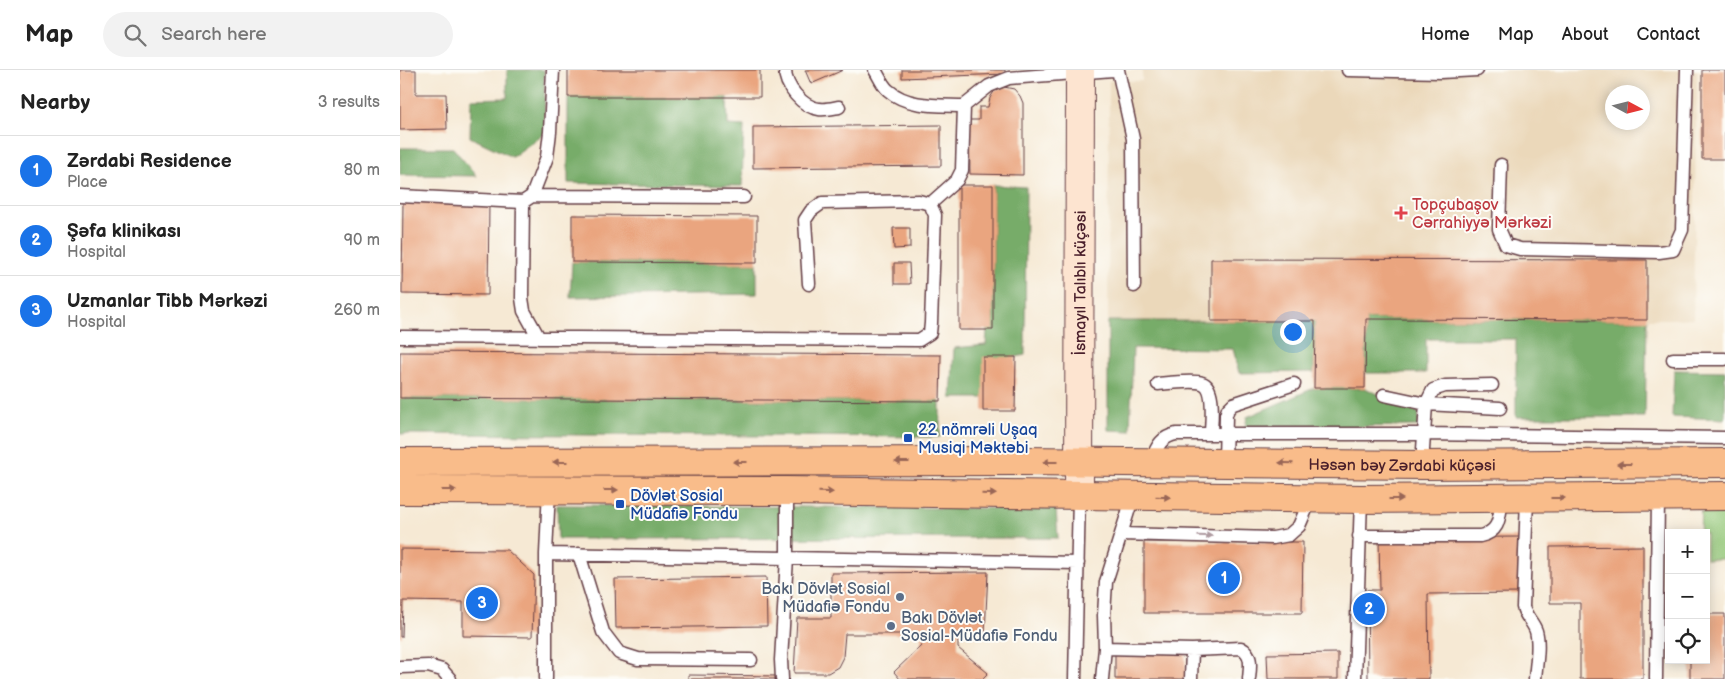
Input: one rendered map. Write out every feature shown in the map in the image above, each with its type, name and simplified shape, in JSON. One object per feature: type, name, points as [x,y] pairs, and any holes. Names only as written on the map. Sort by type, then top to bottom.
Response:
[{"type":"main road","name":"Həsən bəy Zərdabi küçəsi","points":[[400,462],[1225,462],[1422,465],[1725,463]]},
{"type":"main road","points":[[1694,463],[1697,496]]},
{"type":"main road","points":[[1657,464],[1658,497]]},
{"type":"main road","points":[[400,490],[787,491],[1361,499],[1725,496]]},
{"type":"street","name":"İsmayıl Talıblı küçəsi","points":[[1080,71],[1080,496]]},
{"type":"lane","points":[[539,338],[524,311],[522,298],[528,199],[547,157],[553,70]]},
{"type":"lane","points":[[785,70],[785,78],[792,92],[804,102],[818,110],[839,107]]},
{"type":"lane","points":[[875,70],[886,89],[900,99],[919,104],[964,106],[989,86],[1009,78],[1080,71],[1113,70]]},
{"type":"lane","points":[[1118,70],[1133,139],[1134,286]]},
{"type":"lane","points":[[1348,70],[1441,72],[1475,70]]},
{"type":"lane","points":[[1501,166],[1500,229],[1506,245],[1520,249],[1659,252],[1673,250],[1682,230],[1687,70]]},
{"type":"lane","points":[[930,204],[957,180],[962,170],[964,106]]},
{"type":"lane","points":[[400,196],[528,199],[744,197]]},
{"type":"lane","points":[[809,284],[805,220],[811,211],[822,203],[919,201],[930,204]]},
{"type":"lane","points":[[400,337],[919,340],[930,333],[932,322],[935,215],[930,204]]},
{"type":"lane","points":[[1673,359],[1725,359]]},
{"type":"lane","points":[[1158,384],[1202,383],[1209,388],[1211,396],[1211,434]]},
{"type":"lane","points":[[1225,462],[1226,415],[1228,409],[1233,404],[1294,384]]},
{"type":"lane","points":[[1422,465],[1426,404],[1433,390],[1445,386],[1492,385]]},
{"type":"lane","points":[[1384,395],[1426,404],[1500,408]]},
{"type":"lane","points":[[1150,462],[1166,436],[1176,434],[1423,434],[1725,438]]},
{"type":"lane","points":[[546,679],[546,554],[549,490]]},
{"type":"lane","points":[[782,679],[781,660],[787,558],[787,491]]},
{"type":"lane","points":[[1075,679],[1080,496]]},
{"type":"lane","points":[[1102,679],[1105,648],[1104,614],[1106,582],[1133,496]]},
{"type":"lane","points":[[1656,679],[1658,497]]},
{"type":"lane","points":[[1121,534],[1281,537],[1289,535],[1299,526],[1311,498]]},
{"type":"lane","points":[[1359,536],[1480,536],[1490,534],[1515,498]]},
{"type":"lane","points":[[1515,498],[1524,613],[1535,629],[1537,638],[1535,679]]},
{"type":"lane","points":[[1355,679],[1361,499]]},
{"type":"lane","points":[[546,554],[1078,563]]},
{"type":"lane","points":[[579,554],[603,632],[619,652],[638,659],[751,660]]},
{"type":"lane","points":[[1105,648],[1192,650],[1241,648],[1247,651],[1250,657],[1249,679]]},
{"type":"lane","points":[[1192,650],[1192,679]]},
{"type":"lane","points":[[400,667],[428,666],[442,670],[450,679]]},
{"type":"shaded area","name":"Topçubaşov Cərrahiyyə Mərkəzi","points":[[1142,70],[1697,70],[1693,319],[1366,319],[1365,388],[1314,388],[1314,321],[1108,321],[1109,81],[1142,81]]},
{"type":"green space","points":[[507,70],[544,70],[545,133],[512,157],[470,137],[471,99],[507,98]]},
{"type":"green space","points":[[568,97],[727,97],[728,125],[744,126],[742,186],[568,183]]},
{"type":"green space","points":[[400,148],[453,148],[477,176],[400,175]]},
{"type":"green space","points":[[993,185],[1026,187],[1025,355],[1016,357],[983,398],[951,398],[954,348],[986,345],[987,330],[993,329]]},
{"type":"green space","points":[[572,262],[757,263],[757,294],[570,297]]},
{"type":"green space","points":[[1366,319],[1647,320],[1645,417],[1516,417],[1516,339],[1426,339],[1426,373],[1366,373]]},
{"type":"green space","points":[[1108,321],[1315,321],[1314,372],[1239,373],[1233,349],[1133,348],[1130,431],[1108,430]]},
{"type":"green space","points":[[1674,370],[1725,371],[1725,419],[1672,417]]},
{"type":"green space","points":[[1314,388],[1365,388],[1419,413],[1418,426],[1245,428],[1247,417]]},
{"type":"green space","points":[[400,398],[940,401],[940,437],[400,434]]},
{"type":"green space","points":[[557,505],[1056,509],[1058,538],[558,539]]},
{"type":"green space","points":[[1701,512],[1725,512],[1725,559],[1710,559],[1710,529],[1700,529]]},
{"type":"building","points":[[400,70],[416,70],[416,94],[446,94],[447,129],[400,130]]},
{"type":"building","points":[[568,70],[760,70],[760,97],[568,97]]},
{"type":"building","points":[[805,70],[843,70],[811,84]]},
{"type":"building","points":[[902,70],[1005,70],[1005,74],[902,78]]},
{"type":"building","points":[[1702,70],[1725,70],[1725,159],[1702,159]]},
{"type":"building","points":[[1004,87],[1014,89],[1023,103],[1023,175],[970,174],[969,120],[979,120],[979,107],[988,107],[990,98],[995,90]]},
{"type":"building","points":[[941,125],[941,166],[753,168],[753,127]]},
{"type":"building","points":[[959,185],[993,185],[993,330],[959,330]]},
{"type":"building","points":[[403,201],[489,202],[488,295],[402,294]]},
{"type":"building","points":[[572,215],[757,216],[757,263],[572,262]]},
{"type":"building","points":[[893,228],[910,228],[910,248],[894,249]]},
{"type":"building","points":[[1211,259],[1647,260],[1647,320],[1366,319],[1365,388],[1314,388],[1315,321],[1211,321]]},
{"type":"building","points":[[894,263],[909,263],[910,284],[894,284]]},
{"type":"building","points":[[400,352],[941,355],[940,401],[400,398]]},
{"type":"building","points":[[983,357],[1016,357],[1015,411],[983,411]]},
{"type":"building","points":[[1520,537],[1521,593],[1428,594],[1429,679],[1368,679],[1367,590],[1380,590],[1379,538]]},
{"type":"building","points":[[1144,542],[1303,542],[1302,613],[1144,613]]},
{"type":"building","points":[[1643,546],[1643,679],[1580,679],[1580,603],[1550,603],[1550,547]]},
{"type":"building","points":[[400,549],[507,550],[534,575],[532,637],[463,636],[463,602],[403,601],[402,637],[400,637]]},
{"type":"building","name":"Bakı Dövlət Sosial-Müdafiə Fondu","points":[[988,572],[985,633],[958,633],[958,648],[988,673],[982,679],[900,679],[894,672],[921,646],[921,634],[845,634],[843,657],[838,667],[828,673],[794,673],[797,618],[831,618],[831,573]]},
{"type":"building","points":[[766,577],[767,626],[616,628],[615,579]]},
{"type":"building","points":[[1710,614],[1725,614],[1725,679],[1690,679],[1690,664],[1710,664]]},
{"type":"building","points":[[1185,651],[1186,679],[1115,679],[1115,652]]},
{"type":"building","points":[[1338,653],[1338,679],[1268,679],[1267,654]]},
{"type":"building","points":[[688,675],[779,676],[779,679],[688,679]]},
{"type":"place","name":"Topçubaşov Cərrahiyyə Mərkəzi","points":[[1401,213]]},
{"type":"place","name":"22 nömrəli Uşaq Musiqi Məktəbi","points":[[908,438]]},
{"type":"place","name":"Dövlət Sosial Müdafiə Fondu","points":[[620,504]]},
{"type":"place","name":"Zərdabi Residence","points":[[1224,578]]},
{"type":"place","name":"Bakı Dövlət Sosial Müdafiə Fondu","points":[[900,597]]},
{"type":"place","name":"Uzmanlar Tibb Mərkəzi","points":[[482,603]]},
{"type":"place","name":"Şəfa klinikası","points":[[1369,609]]},
{"type":"place","name":"Bakı Dövlət Sosial-Müdafiə Fondu","points":[[891,626]]}]
